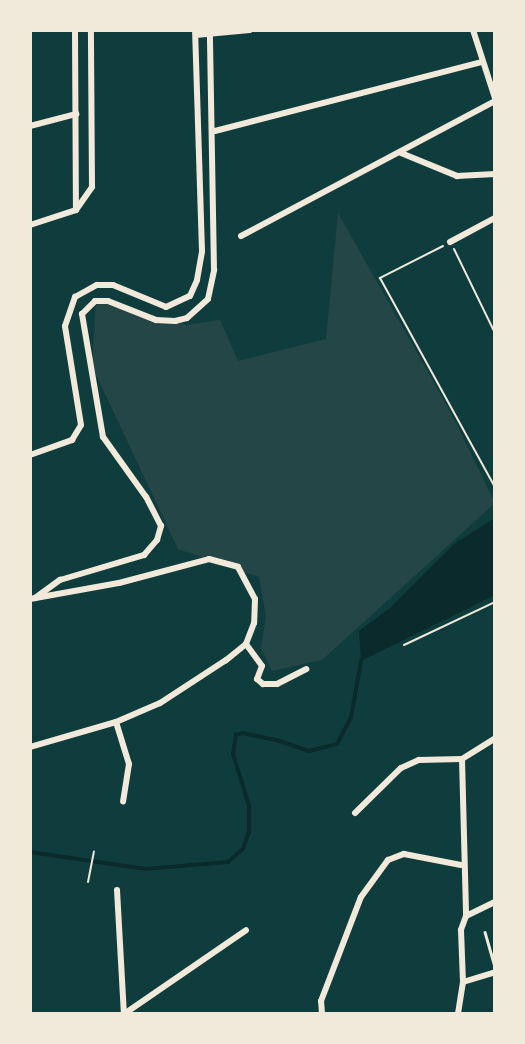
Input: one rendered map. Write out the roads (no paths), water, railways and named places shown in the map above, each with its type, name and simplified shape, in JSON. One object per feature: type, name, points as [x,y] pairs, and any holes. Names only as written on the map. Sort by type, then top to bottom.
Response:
[{"type":"street","points":[[75,30],[76,210]]},
{"type":"street","points":[[30,225],[76,210],[92,187],[91,30]]},
{"type":"street","points":[[30,455],[72,440],[81,425],[65,326],[75,297],[97,285],[113,285],[166,307],[190,296],[197,280],[202,251],[195,33],[250,30]]},
{"type":"street","points":[[241,236],[401,153],[495,100],[473,30]]},
{"type":"street","points":[[32,599],[60,580],[144,555],[157,540],[161,526],[146,497],[103,438],[82,314],[95,301],[108,301],[156,320],[175,321],[187,318],[208,299],[214,270],[215,131],[211,33]]},
{"type":"street","points":[[215,131],[482,62]]},
{"type":"street","points":[[30,126],[76,114]]},
{"type":"street","points":[[401,153],[457,176],[495,174]]},
{"type":"street","points":[[450,242],[495,218]]},
{"type":"street","points":[[30,747],[116,722],[160,702],[246,644],[254,624],[255,599],[238,568],[225,561],[192,560],[119,583],[32,599]]},
{"type":"street","points":[[246,644],[262,666],[257,678],[263,684],[277,684],[306,669]]},
{"type":"street","points":[[116,722],[129,764],[123,802]]},
{"type":"street","points":[[355,813],[401,768],[419,760],[462,759],[495,738]]},
{"type":"street","points":[[458,1014],[463,982],[460,941],[466,916],[461,864],[466,832],[462,759]]},
{"type":"street","points":[[322,1014],[321,1001],[361,897],[388,860],[404,854],[461,864]]},
{"type":"street","points":[[117,890],[124,1014]]},
{"type":"street","points":[[466,916],[495,902]]},
{"type":"street","points":[[124,1014],[246,930]]},
{"type":"street","points":[[463,982],[495,972]]},
{"type":"lane","points":[[485,932],[495,966]]},
{"type":"waterway","points":[[30,852],[146,869],[228,862],[243,849],[249,832],[249,806],[233,754],[236,735],[243,733],[277,740],[309,751],[337,744],[351,718],[361,661]]}]
